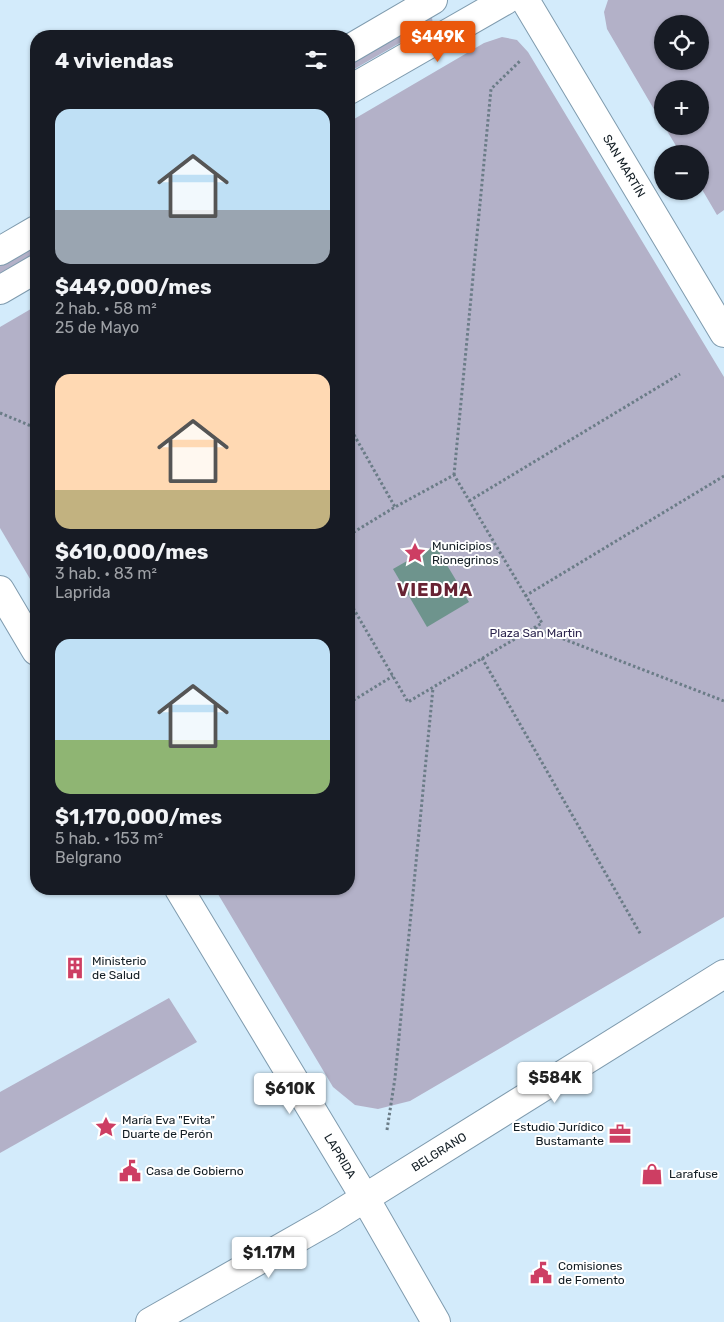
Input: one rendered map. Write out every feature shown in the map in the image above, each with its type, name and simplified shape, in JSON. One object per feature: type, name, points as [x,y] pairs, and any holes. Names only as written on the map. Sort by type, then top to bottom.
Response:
[{"type":"street","points":[[355,46],[433,0]]},
{"type":"street","points":[[355,87],[506,0]]},
{"type":"street","name":"SAN MARTÍN","points":[[525,0],[724,333]]},
{"type":"street","points":[[0,251],[30,234]]},
{"type":"street","points":[[0,290],[30,272]]},
{"type":"street","points":[[0,590],[30,641]]},
{"type":"street","name":"LAPRIDA","points":[[183,895],[365,1198],[436,1322]]},
{"type":"street","name":"BELGRANO","points":[[150,1322],[328,1221],[724,974]]},
{"type":"path","points":[[355,612],[408,702],[542,622],[454,475],[491,89],[522,59]]},
{"type":"path","points":[[469,501],[680,374]]},
{"type":"path","points":[[0,413],[30,426]]},
{"type":"path","points":[[355,437],[395,507]]},
{"type":"path","points":[[355,531],[454,475]]},
{"type":"path","points":[[526,596],[724,476]]},
{"type":"path","points":[[534,627],[724,701]]},
{"type":"path","points":[[482,658],[641,935]]},
{"type":"path","points":[[355,699],[393,676]]},
{"type":"path","points":[[387,1130],[395,1078],[433,688]]},
{"type":"green space","points":[[608,0],[724,0],[724,210],[717,215],[708,200],[709,145],[676,145],[669,135],[709,135],[709,80],[654,80],[654,109],[607,29],[604,12]]},
{"type":"green space","points":[[428,17],[432,18],[433,24],[355,69],[355,60]]},
{"type":"green space","name":"Plaza San Martìn","points":[[502,37],[517,40],[528,52],[724,377],[724,917],[410,1101],[378,1109],[355,1105],[333,1087],[219,895],[355,895],[355,118],[484,43]]},
{"type":"green space","points":[[30,248],[30,258],[0,275],[0,266]]},
{"type":"green space","points":[[30,310],[30,579],[0,528],[0,327]]},
{"type":"green space","points":[[169,998],[197,1042],[0,1153],[0,1092]]},
{"type":"shaded area","points":[[435,545],[469,602],[427,627],[393,569]]},
{"type":"place","name":"Municipios Rionegrinos","points":[[415,553]]},
{"type":"place","name":"Ministerio de Salud","points":[[75,968]]},
{"type":"place","name":"María Eva \"Evita\" Duarte de Perón","points":[[106,1127]]},
{"type":"place","name":"Estudio Jurídico Bustamante","points":[[620,1134]]},
{"type":"place","name":"Casa de Gobierno","points":[[130,1171]]},
{"type":"place","name":"Larafuse","points":[[652,1174]]},
{"type":"place","name":"Comisiones de Fomento","points":[[541,1273]]},
{"type":"district","name":"VIEDMA","points":[[435,590]]}]
